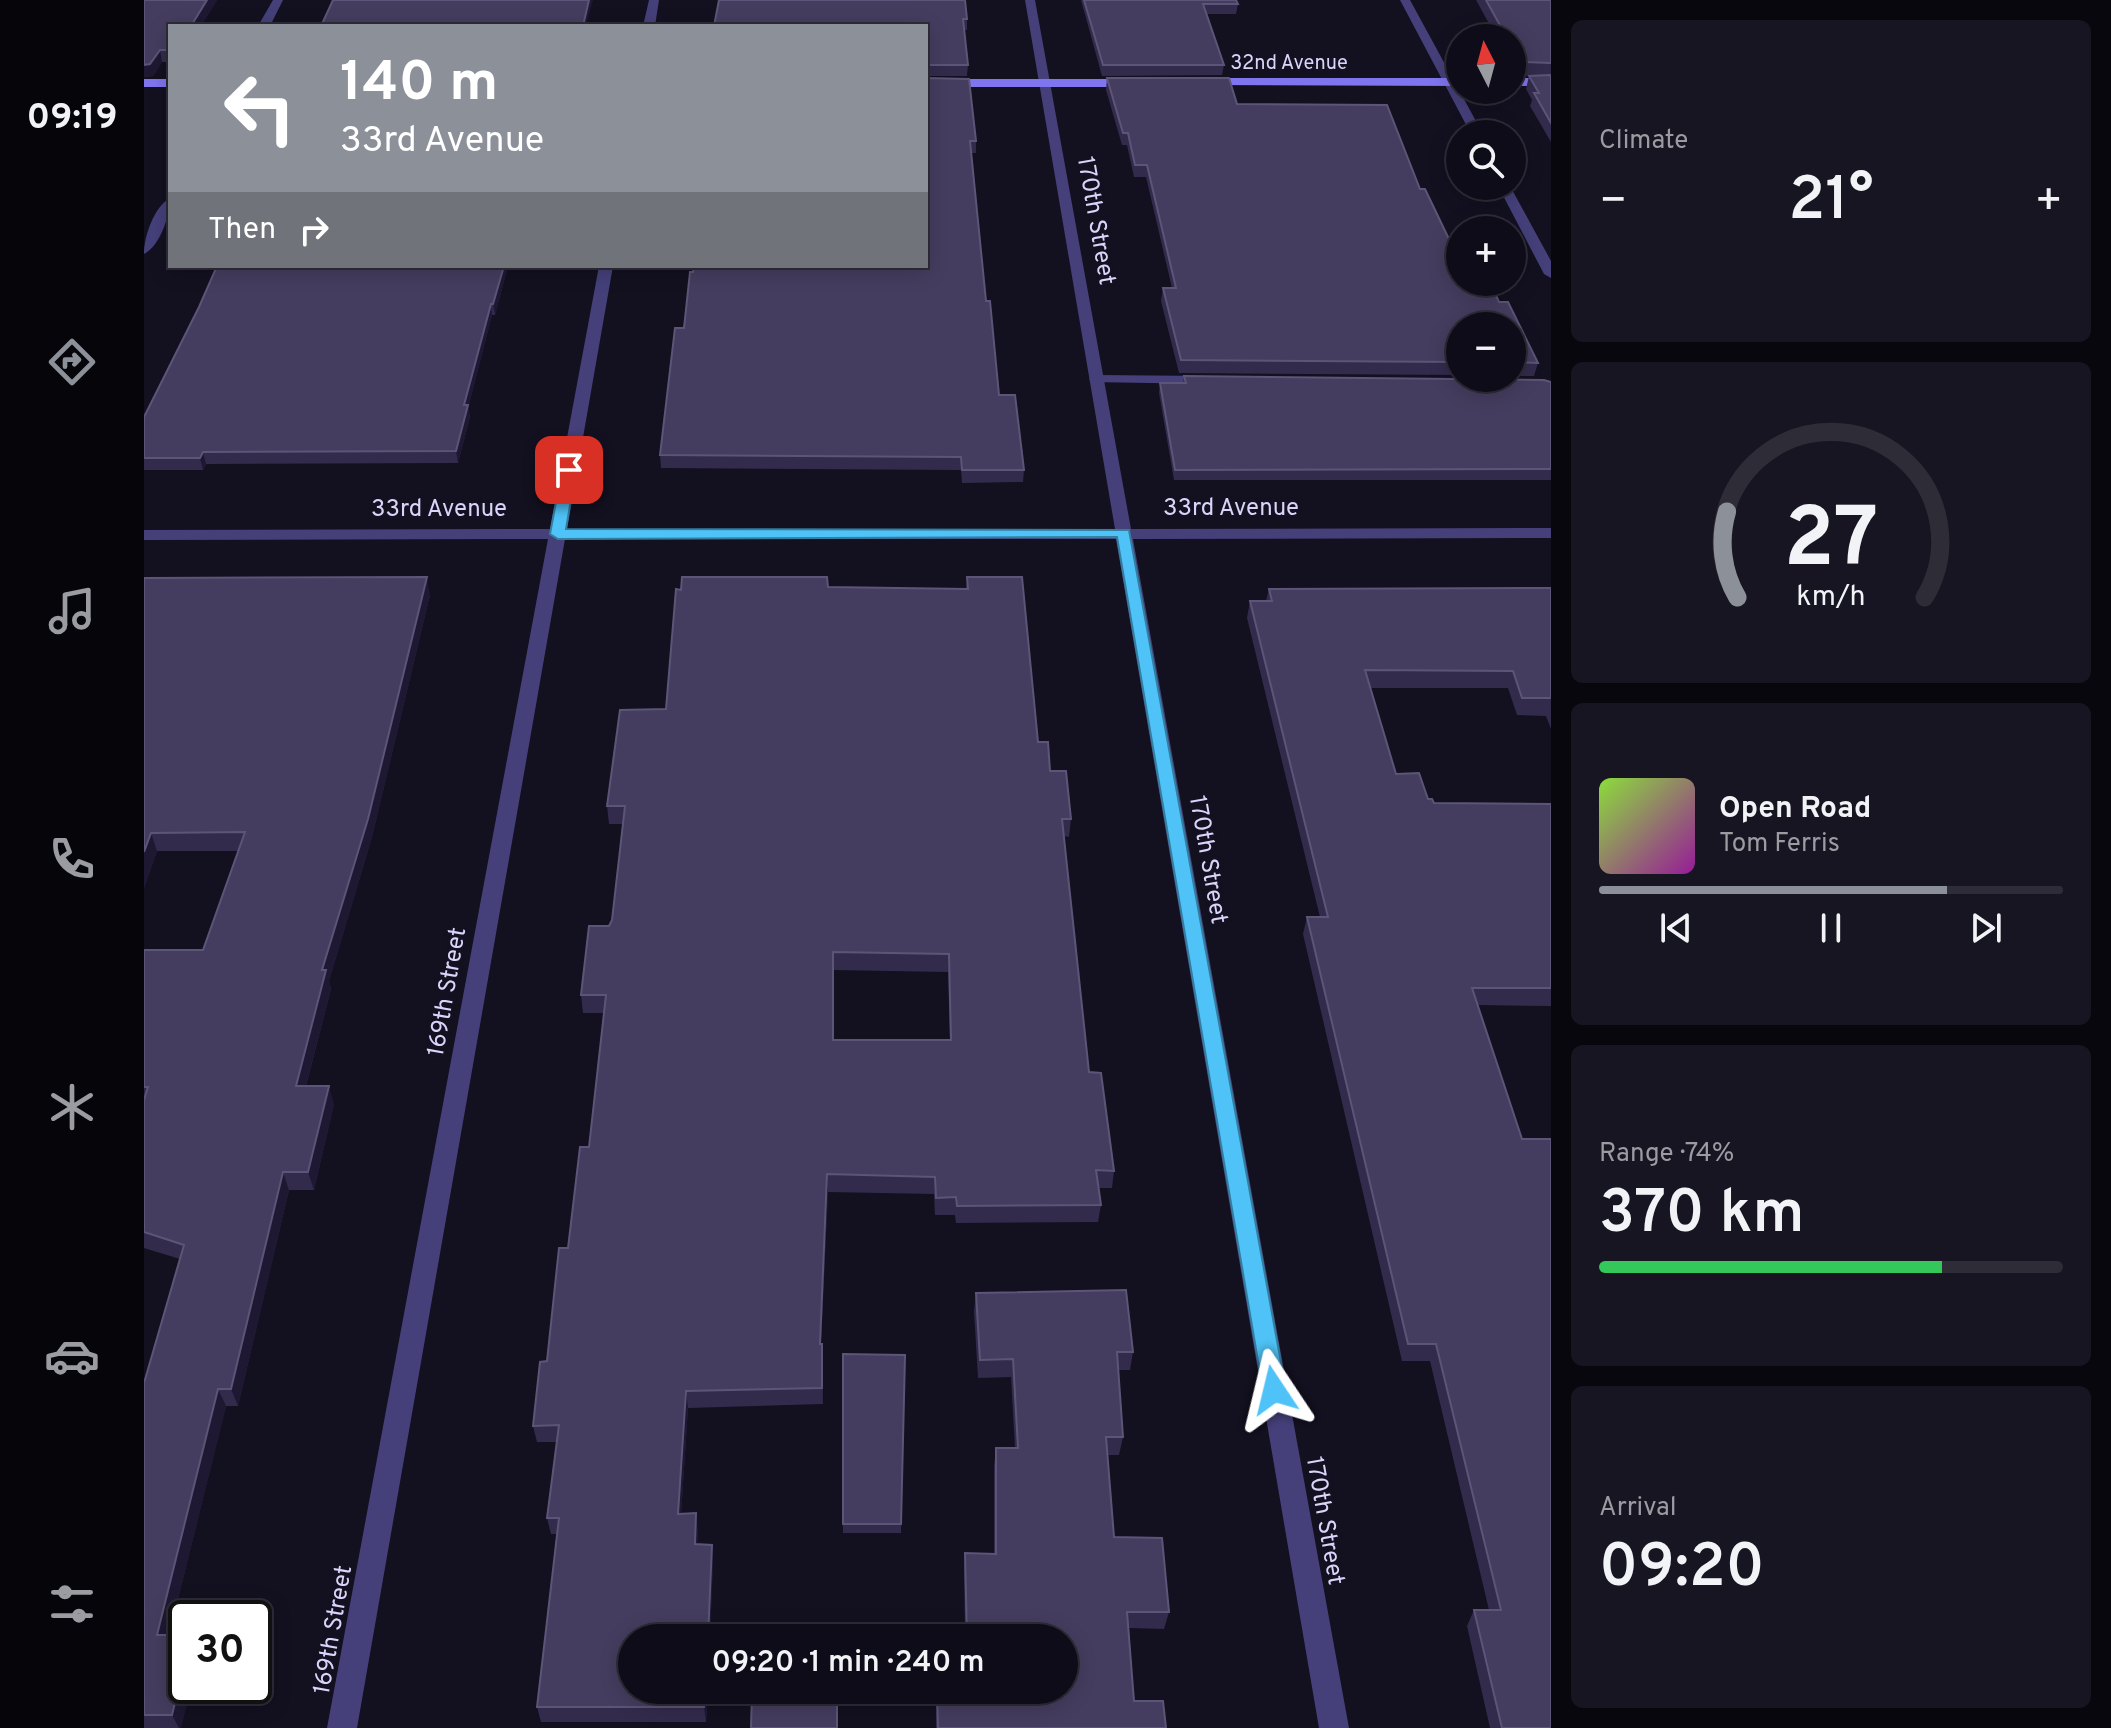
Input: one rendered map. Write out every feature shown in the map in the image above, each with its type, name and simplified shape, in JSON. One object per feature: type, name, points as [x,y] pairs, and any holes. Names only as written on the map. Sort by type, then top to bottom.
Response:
[{"type":"street","points":[[265,24],[278,0]]},
{"type":"street","points":[[649,24],[654,0]]},
{"type":"street","name":"170th Street","points":[[1030,0],[1334,1728]]},
{"type":"street","points":[[1405,0],[1446,67]]},
{"type":"street","name":"32nd Avenue","points":[[1198,83],[1446,82]]},
{"type":"street","points":[[1526,82],[1551,82]]},
{"type":"street","points":[[144,83],[168,83]]},
{"type":"street","points":[[928,83],[1151,83]]},
{"type":"street","points":[[1511,200],[1551,274]]},
{"type":"street","points":[[144,250],[168,206]]},
{"type":"street","name":"169th Street","points":[[342,1728],[606,268]]},
{"type":"street","points":[[1096,379],[1220,380]]},
{"type":"street","name":"33rd Avenue","points":[[144,535],[1551,533]]},
{"type":"building","points":[[144,0],[207,0],[192,24],[168,24],[168,50],[160,50],[150,64],[144,65]]},
{"type":"building","points":[[333,0],[589,0],[583,24],[322,24]]},
{"type":"building","points":[[719,0],[965,0],[967,19],[963,19],[968,65],[928,65],[928,24],[714,24]]},
{"type":"building","points":[[1084,0],[1236,0],[1238,4],[1203,4],[1224,65],[1103,65]]},
{"type":"building","points":[[1486,0],[1551,0],[1551,63],[1526,62],[1526,24],[1499,24]]},
{"type":"building","points":[[1551,75],[1551,123],[1534,93],[1539,93],[1529,76]]},
{"type":"building","points":[[928,78],[969,79],[976,141],[970,141],[999,395],[1015,395],[1024,470],[962,470],[961,457],[660,455],[675,328],[684,328],[690,272],[694,268],[928,268]]},
{"type":"building","points":[[1107,78],[1229,78],[1237,104],[1387,105],[1420,189],[1425,189],[1446,233],[1446,296],[1496,296],[1499,302],[1508,302],[1513,312],[1446,312],[1446,362],[1181,360],[1163,288],[1176,288],[1147,165],[1135,165],[1128,133],[1123,133]]},
{"type":"building","points":[[216,268],[503,268],[464,405],[468,405],[456,451],[203,452],[200,458],[144,458],[144,417]]},
{"type":"building","points":[[1526,339],[1538,363],[1526,363]]},
{"type":"building","points":[[1184,376],[1446,379],[1446,392],[1526,392],[1526,380],[1544,380],[1551,382],[1551,469],[1175,470],[1160,383],[1186,383]]},
{"type":"building","points":[[427,577],[368,819],[322,970],[326,970],[296,1086],[329,1086],[308,1172],[283,1172],[231,1389],[218,1389],[157,1635],[168,1635],[168,1704],[175,1704],[172,1715],[144,1715],[144,1383],[184,1245],[144,1232],[144,1100],[148,1087],[144,1087],[144,950],[203,950],[245,832],[151,833],[144,852],[144,578]]},
{"type":"building","points":[[682,577],[827,577],[828,587],[968,589],[967,577],[1022,577],[1038,742],[1048,742],[1050,771],[1066,771],[1071,819],[1062,819],[1089,1072],[1101,1073],[1114,1171],[1096,1170],[1101,1205],[957,1206],[956,1197],[936,1198],[935,1177],[827,1174],[820,1344],[822,1388],[686,1391],[678,1514],[696,1513],[695,1544],[712,1545],[709,1624],[618,1624],[618,1704],[704,1704],[704,1707],[537,1707],[559,1518],[547,1518],[559,1425],[533,1426],[540,1362],[547,1361],[559,1248],[568,1248],[580,1147],[589,1147],[606,995],[581,995],[589,926],[609,926],[612,920],[625,806],[607,806],[620,710],[666,709],[676,589],[681,590]],"holes":[[[833,952],[949,954],[951,1040],[833,1040]]]},
{"type":"building","points":[[1551,588],[1551,698],[1522,698],[1513,671],[1365,670],[1396,774],[1419,773],[1428,799],[1434,803],[1551,804],[1551,988],[1472,988],[1522,1139],[1551,1139],[1551,1728],[1502,1728],[1474,1610],[1501,1610],[1436,1344],[1408,1344],[1307,917],[1328,917],[1250,601],[1272,601],[1269,589]]},
{"type":"building","points":[[1126,1290],[1133,1352],[1117,1352],[1123,1437],[1106,1437],[1114,1537],[1162,1538],[1169,1612],[1127,1612],[1134,1701],[1163,1701],[1166,1728],[938,1728],[937,1704],[1078,1704],[1078,1624],[967,1624],[965,1553],[996,1554],[996,1448],[1018,1448],[1013,1359],[980,1360],[976,1293]]},
{"type":"building","points":[[843,1354],[905,1355],[901,1524],[843,1524]]},
{"type":"building","points":[[752,1704],[837,1704],[837,1728],[751,1728]]},
{"type":"route","points":[[569,470],[558,534],[1123,533],[1274,1390]]}]
